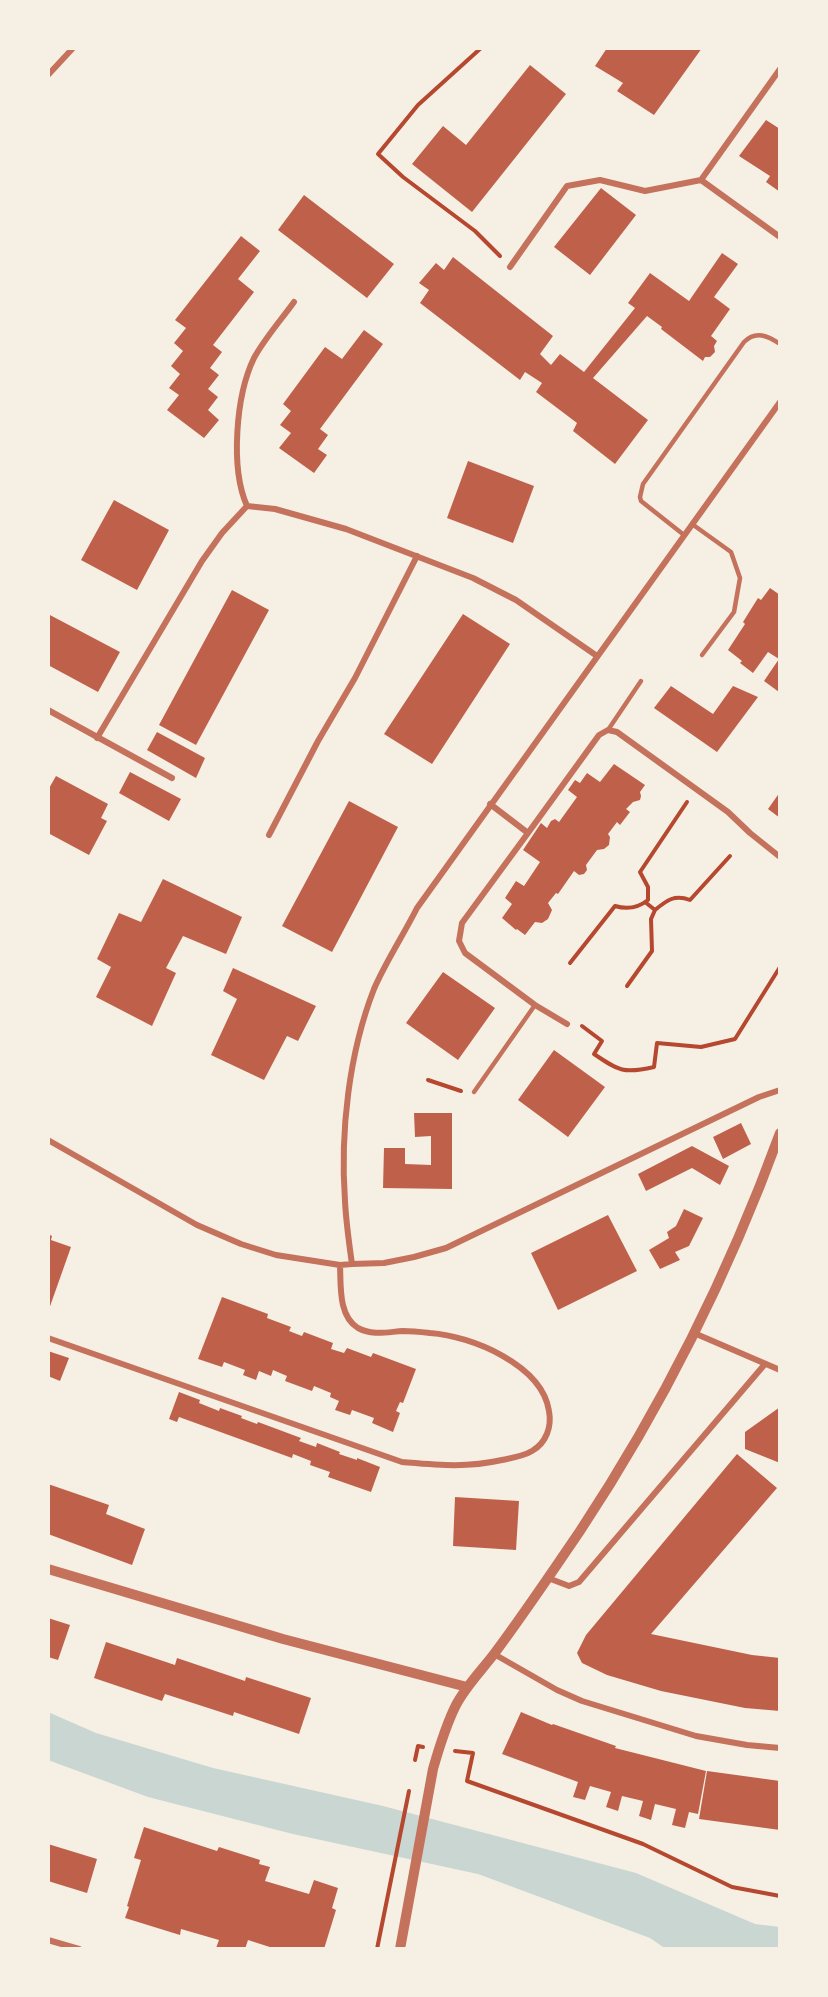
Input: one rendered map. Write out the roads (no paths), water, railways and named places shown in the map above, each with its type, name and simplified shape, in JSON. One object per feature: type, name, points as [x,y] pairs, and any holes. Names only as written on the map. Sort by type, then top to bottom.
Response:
[{"type":"street","points":[[48,75],[74,48]]},
{"type":"street","points":[[510,267],[567,186],[600,180],[645,191],[701,180],[780,69]]},
{"type":"street","points":[[701,180],[780,237]]},
{"type":"street","points":[[247,506],[238,478],[236,452],[248,374],[267,338],[294,302]]},
{"type":"street","points":[[352,1264],[345,1201],[344,1153],[349,1086],[374,988],[417,908],[780,402]]},
{"type":"street","points":[[247,506],[275,509],[315,520],[473,578],[516,600],[597,656]]},
{"type":"street","points":[[97,738],[202,561],[222,533],[247,506]]},
{"type":"street","points":[[269,835],[318,741],[355,678],[417,556]]},
{"type":"street","points":[[48,710],[172,778]]},
{"type":"street","points":[[567,1024],[535,1005],[465,953],[459,941],[462,922],[599,735],[608,730],[617,732],[728,812],[780,857]]},
{"type":"street","points":[[490,804],[528,833]]},
{"type":"street","points":[[48,1140],[197,1225],[241,1244],[276,1255],[340,1265],[384,1263],[446,1248],[759,1097],[780,1090]]},
{"type":"street","points":[[400,1949],[433,1769],[455,1707],[580,1530],[639,1434],[694,1334],[737,1240],[780,1133]]},
{"type":"street","points":[[48,1338],[402,1462],[453,1466],[484,1464],[532,1451],[542,1443],[549,1430],[548,1405],[535,1381],[517,1365],[491,1349],[464,1339],[434,1333],[403,1331],[375,1334],[358,1328],[349,1320],[343,1304],[340,1265]]},
{"type":"street","points":[[694,1334],[780,1370]]},
{"type":"street","points":[[547,1578],[569,1586],[579,1582],[765,1364]]},
{"type":"street","points":[[48,1569],[283,1639],[467,1687]]},
{"type":"street","points":[[494,1654],[557,1690],[613,1711],[696,1736],[780,1748]]},
{"type":"street","points":[[48,1940],[79,1949]]},
{"type":"lane","points":[[684,535],[641,501],[643,484],[744,342],[759,334],[780,344]]},
{"type":"lane","points":[[692,524],[731,552],[740,578],[734,612],[702,655]]},
{"type":"lane","points":[[608,730],[641,681]]},
{"type":"lane","points":[[475,1090],[535,1005]]}]
